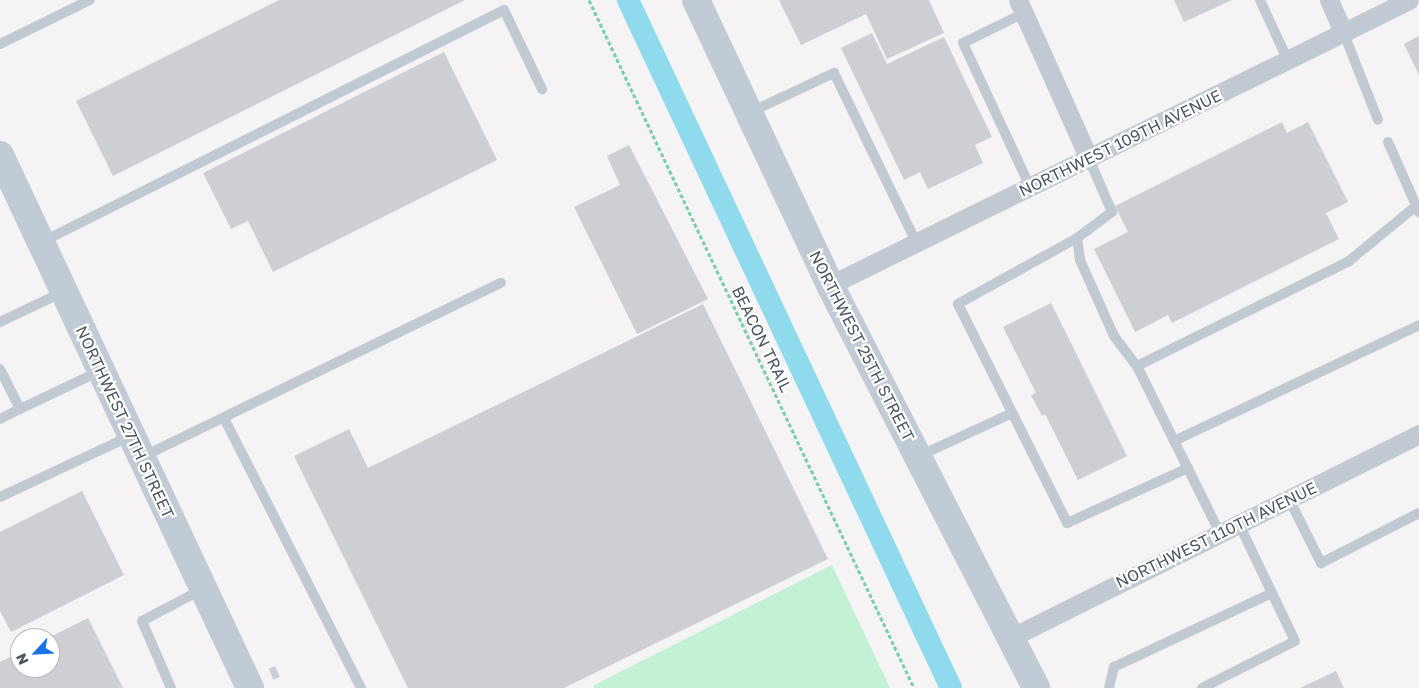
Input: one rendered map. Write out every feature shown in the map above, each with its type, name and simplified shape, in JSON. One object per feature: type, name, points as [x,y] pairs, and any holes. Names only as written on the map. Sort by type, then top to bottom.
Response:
[{"type":"main road","name":"NORTHWEST 25TH STREET","points":[[696,0],[830,285],[1012,637],[1036,688]]},
{"type":"main road","name":"NORTHWEST 27TH STREET","points":[[0,155],[250,688]]},
{"type":"street","points":[[1329,0],[1344,34]]},
{"type":"street","name":"NORTHWEST 109TH AVENUE","points":[[830,285],[1410,0]]},
{"type":"street","points":[[1021,6],[1089,159]]},
{"type":"street","name":"NORTHWEST 110TH AVENUE","points":[[1012,637],[1419,434]]},
{"type":"lane","points":[[0,44],[90,0]]},
{"type":"lane","points":[[1260,0],[1288,61]]},
{"type":"lane","points":[[1021,6],[963,44],[1030,187]]},
{"type":"lane","points":[[41,242],[504,10],[542,89]]},
{"type":"lane","points":[[1344,34],[1378,120]]},
{"type":"lane","points":[[750,113],[834,73],[916,244]]},
{"type":"lane","points":[[1137,366],[1349,261],[1417,209],[1388,142]]},
{"type":"lane","points":[[1089,159],[1112,212],[1077,238],[958,304],[1067,523],[1188,468]]},
{"type":"lane","points":[[1077,238],[1080,260],[1114,336],[1137,366],[1220,533]]},
{"type":"lane","points":[[0,497],[136,446],[224,418],[501,284]]},
{"type":"lane","points":[[0,322],[64,292]]},
{"type":"lane","points":[[1174,440],[1419,325]]},
{"type":"lane","points":[[0,369],[20,409]]},
{"type":"lane","points":[[0,418],[101,370]]},
{"type":"lane","points":[[918,456],[1012,413]]},
{"type":"lane","points":[[224,418],[361,688]]},
{"type":"lane","points":[[1289,499],[1321,563],[1419,513]]},
{"type":"lane","points":[[1202,688],[1295,641],[1239,524]]},
{"type":"lane","points":[[171,688],[142,621],[204,589]]},
{"type":"lane","points":[[1109,688],[1114,667],[1272,593]]},
{"type":"path","name":"BEACON TRAIL","points":[[589,0],[914,688]]},
{"type":"green space","points":[[832,565],[890,688],[594,688],[594,685]]},
{"type":"building","points":[[279,0],[465,0],[113,176],[76,101]]},
{"type":"building","points":[[779,0],[929,0],[944,33],[887,59],[866,14],[801,45]]},
{"type":"building","points":[[1174,0],[1232,0],[1184,22]]},
{"type":"building","points":[[872,33],[887,64],[944,37],[992,137],[975,145],[983,163],[928,189],[920,172],[904,180],[841,48]]},
{"type":"building","points":[[1419,36],[1419,75],[1404,44]]},
{"type":"building","points":[[444,52],[497,160],[273,272],[248,221],[231,229],[203,173]]},
{"type":"building","points":[[1282,122],[1287,133],[1308,122],[1348,202],[1326,213],[1339,239],[1172,323],[1168,315],[1135,332],[1094,249],[1128,232],[1115,206]]},
{"type":"building","points":[[629,145],[708,299],[637,334],[574,207],[620,185],[607,156]]},
{"type":"building","points":[[1051,303],[1127,456],[1078,480],[1045,414],[1042,416],[1031,395],[1036,393],[1003,327]]},
{"type":"building","points":[[703,304],[828,559],[564,688],[408,688],[294,456],[349,429],[368,468]]},
{"type":"building","points":[[82,491],[124,575],[19,628],[10,628],[10,630],[0,611],[0,532]]},
{"type":"building","points":[[88,618],[123,688],[0,688],[0,662],[10,657],[10,678],[60,678],[60,632]]},
{"type":"building","points":[[275,666],[280,677],[273,680],[269,669]]},
{"type":"building","points":[[1336,671],[1344,688],[1300,688]]},
{"type":"waterway","points":[[628,0],[951,688]]}]
